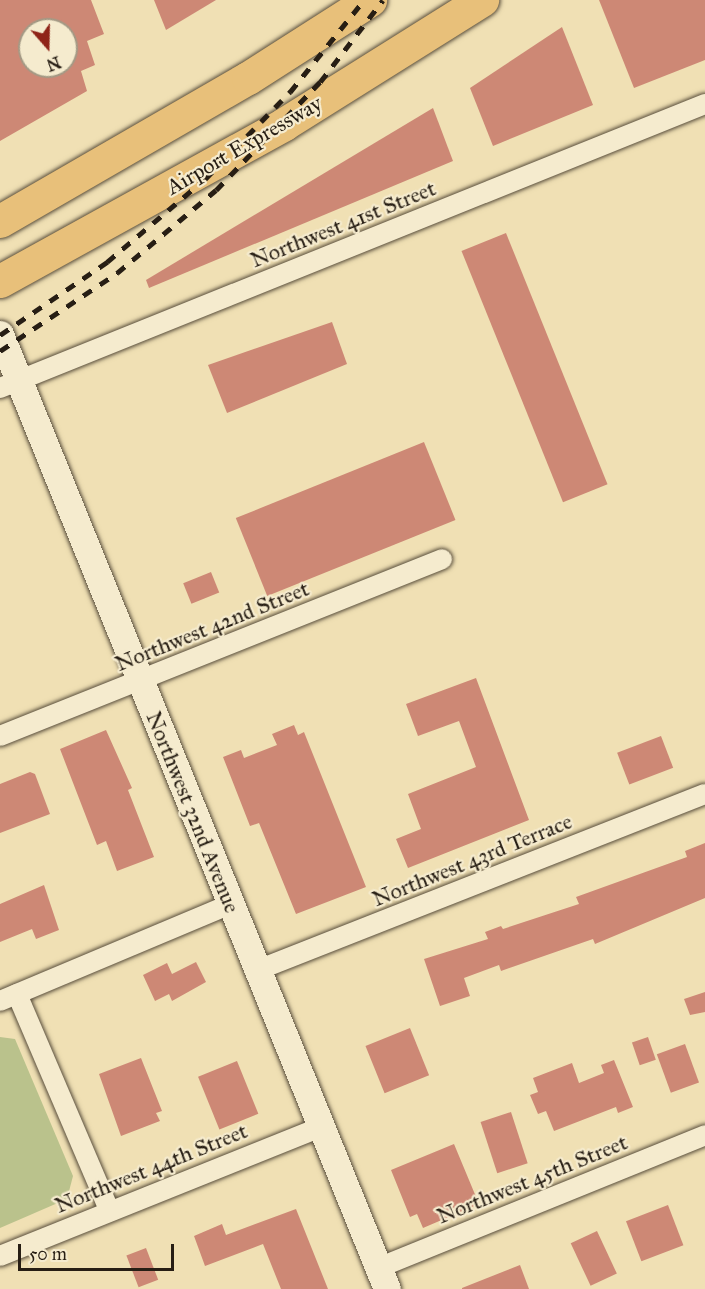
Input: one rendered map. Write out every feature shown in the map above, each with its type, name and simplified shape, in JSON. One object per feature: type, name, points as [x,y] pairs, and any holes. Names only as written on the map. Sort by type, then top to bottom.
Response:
[{"type":"highway","points":[[0,221],[248,78],[370,0]]},
{"type":"highway","name":"Airport Expressway","points":[[0,281],[53,254],[284,124],[482,0]]},
{"type":"main road","name":"Northwest 32nd Avenue","points":[[0,334],[9,384],[141,682],[382,1278]]},
{"type":"street","name":"Northwest 41st Street","points":[[9,384],[705,104]]},
{"type":"street","name":"Northwest 42nd Street","points":[[0,736],[141,682],[442,559]]},
{"type":"street","name":"Northwest 43rd Terrace","points":[[258,970],[705,794]]},
{"type":"street","points":[[109,1210],[9,998],[231,904]]},
{"type":"street","name":"Northwest 44th Street","points":[[0,1256],[321,1126]]},
{"type":"street","name":"Northwest 45th Street","points":[[382,1278],[705,1134]]},
{"type":"green space","points":[[0,1037],[15,1039],[73,1176],[67,1199],[0,1228]]},
{"type":"building","points":[[0,0],[91,0],[104,34],[87,41],[95,65],[81,71],[87,91],[0,141]]},
{"type":"building","points":[[154,0],[216,0],[166,30]]},
{"type":"building","points":[[599,0],[705,0],[705,60],[634,88]]},
{"type":"building","points":[[562,27],[593,105],[493,146],[470,88]]},
{"type":"building","points":[[433,108],[453,161],[149,288],[146,280]]},
{"type":"building","points":[[506,233],[608,484],[563,502],[461,251]]},
{"type":"building","points":[[332,322],[347,364],[227,413],[208,365]]},
{"type":"building","points":[[424,442],[455,520],[267,596],[236,518]]},
{"type":"building","points":[[211,572],[219,592],[191,604],[183,583]]},
{"type":"building","points":[[476,678],[529,820],[408,868],[396,839],[421,829],[408,794],[476,767],[459,721],[418,736],[406,704]]},
{"type":"building","points":[[294,725],[298,735],[304,732],[366,887],[296,914],[259,823],[250,826],[223,757],[241,750],[244,758],[277,745],[272,734]]},
{"type":"building","points":[[106,730],[132,788],[128,790],[154,857],[117,871],[106,841],[97,845],[60,749]]},
{"type":"building","points":[[661,736],[673,768],[629,785],[617,753]]},
{"type":"building","points":[[30,772],[35,774],[50,814],[0,833],[0,784]]},
{"type":"building","points":[[705,843],[705,898],[595,944],[593,939],[501,971],[499,965],[464,978],[470,996],[440,1006],[424,959],[488,939],[485,932],[501,926],[503,929],[579,904],[576,897],[687,857],[685,851]]},
{"type":"building","points":[[44,885],[59,930],[36,939],[32,929],[0,942],[0,904]]},
{"type":"building","points":[[196,962],[206,982],[172,1001],[169,994],[155,1001],[143,975],[167,963],[172,974]]},
{"type":"building","points":[[705,992],[705,1012],[690,1015],[684,999]]},
{"type":"building","points":[[410,1028],[429,1075],[385,1093],[365,1046]]},
{"type":"building","points":[[648,1037],[656,1060],[640,1065],[632,1043]]},
{"type":"building","points":[[685,1044],[699,1083],[671,1093],[657,1054]]},
{"type":"building","points":[[141,1058],[162,1111],[156,1113],[160,1121],[121,1136],[99,1074]]},
{"type":"building","points":[[614,1060],[633,1107],[618,1113],[616,1107],[554,1131],[546,1111],[538,1114],[530,1095],[538,1092],[533,1078],[572,1063],[579,1083],[604,1073],[601,1065]]},
{"type":"building","points":[[237,1061],[258,1114],[219,1130],[198,1077]]},
{"type":"building","points":[[511,1112],[528,1163],[497,1173],[481,1122]]},
{"type":"building","points":[[454,1144],[479,1204],[423,1228],[417,1214],[410,1217],[391,1170]]},
{"type":"building","points":[[668,1205],[683,1245],[641,1261],[626,1221]]},
{"type":"building","points":[[296,1209],[328,1289],[281,1289],[263,1244],[205,1266],[194,1236],[222,1224],[226,1235]]},
{"type":"building","points":[[597,1231],[617,1274],[591,1286],[571,1243]]},
{"type":"building","points":[[146,1248],[158,1280],[139,1287],[126,1256]]},
{"type":"building","points":[[520,1265],[529,1289],[462,1289],[462,1288]]},
{"type":"railway","points":[[0,335],[107,262],[205,179],[290,92],[364,0]]},
{"type":"railway","points":[[0,351],[117,273],[216,190],[320,82],[383,0]]}]
